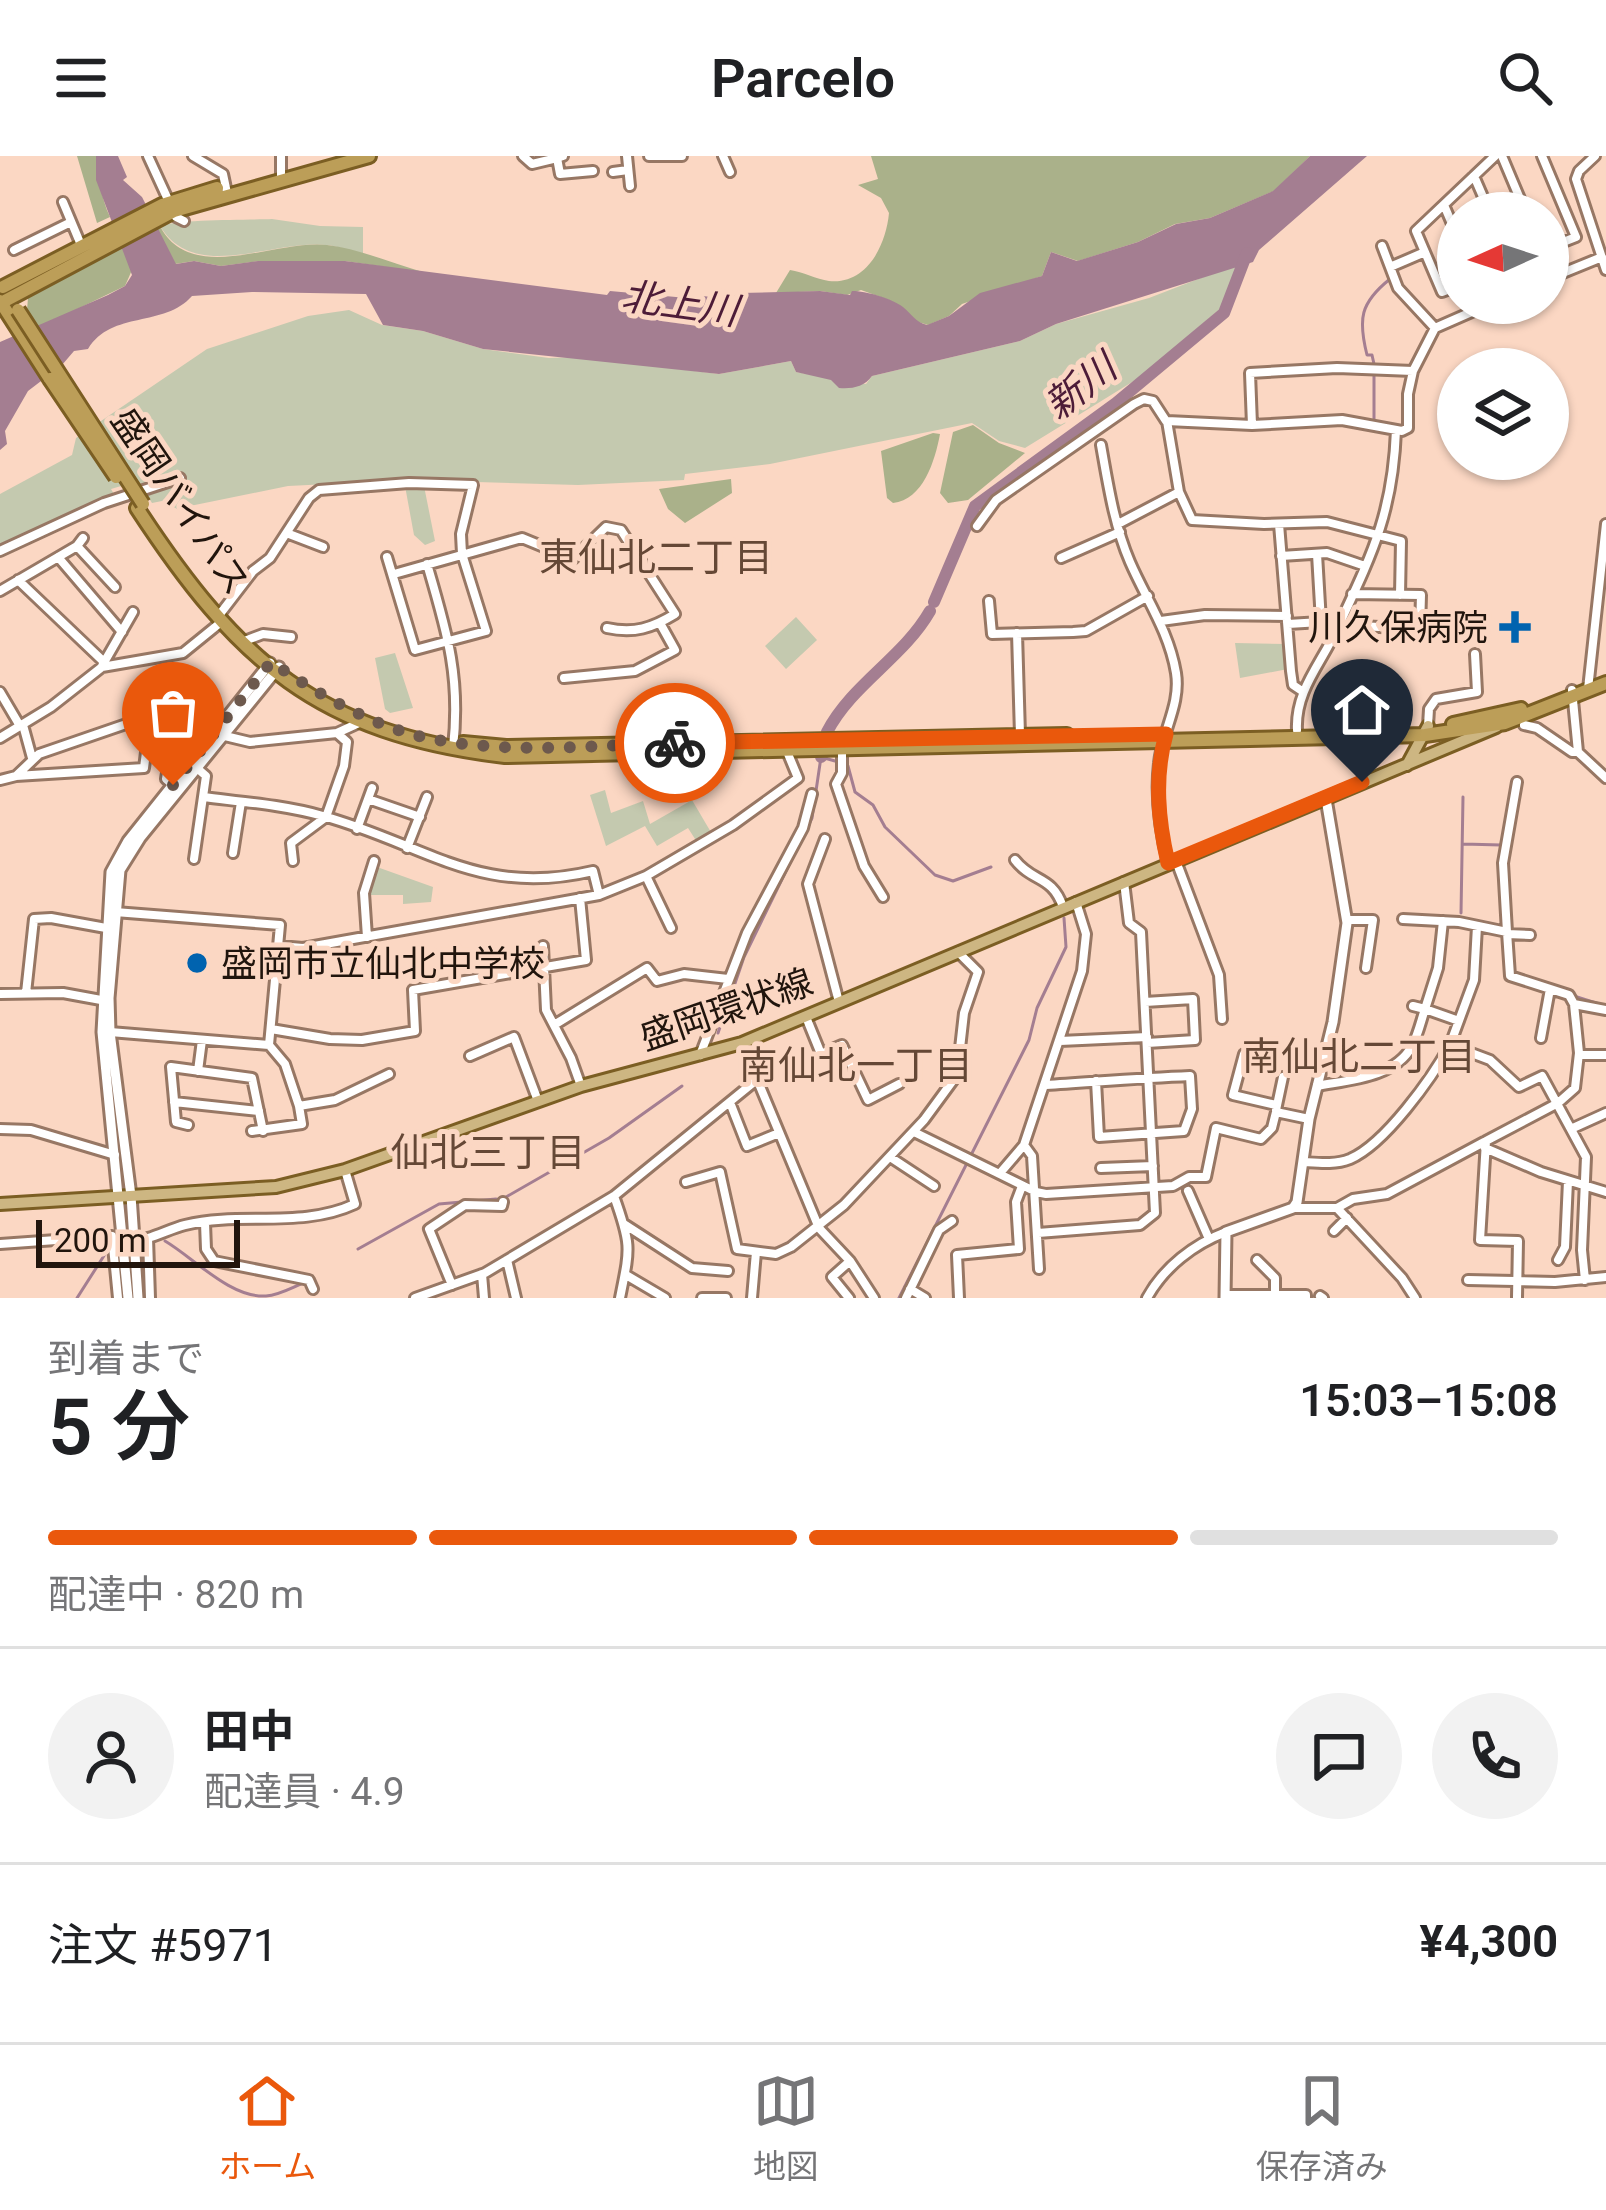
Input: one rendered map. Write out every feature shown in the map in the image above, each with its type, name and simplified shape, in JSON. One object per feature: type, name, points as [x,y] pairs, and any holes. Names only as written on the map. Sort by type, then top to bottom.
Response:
[{"type":"highway","points":[[5,299],[86,247],[171,210],[281,169],[370,156]]},
{"type":"highway","name":"盛岡バイパス","points":[[5,299],[186,584],[273,668],[362,722],[407,740],[505,756],[1426,730],[1503,719],[1606,679]]},
{"type":"highway","name":"盛岡バイパス","points":[[220,619],[273,668],[379,723],[454,746],[1020,735],[1165,740],[1297,730],[1426,730]]},
{"type":"main road","name":"盛岡環状線","points":[[0,1204],[276,1187],[345,1170],[581,1086],[742,1043],[1170,860],[1408,765],[1503,719]]},
{"type":"main road","points":[[1408,765],[1426,730]]},
{"type":"street","points":[[148,156],[171,210]]},
{"type":"street","points":[[194,156],[224,175],[226,189]]},
{"type":"street","points":[[523,156],[532,164],[560,157],[560,174],[592,170]]},
{"type":"street","points":[[627,156],[630,186]]},
{"type":"street","points":[[649,156],[682,156]]},
{"type":"street","points":[[723,156],[730,172]]},
{"type":"street","points":[[1457,192],[1498,156],[1516,192]]},
{"type":"street","points":[[1542,156],[1557,192]]},
{"type":"street","points":[[1555,187],[1576,178],[1595,156]]},
{"type":"street","points":[[613,172],[628,170]]},
{"type":"street","points":[[1474,176],[1481,192]]},
{"type":"street","points":[[1576,178],[1603,244],[1606,269]]},
{"type":"street","points":[[63,202],[86,247]]},
{"type":"street","points":[[1437,212],[1416,231],[1437,280]]},
{"type":"street","points":[[14,250],[71,221]]},
{"type":"street","points":[[1382,247],[1407,301],[1435,328]]},
{"type":"street","points":[[1390,267],[1425,252]]},
{"type":"street","points":[[1569,270],[1602,257]]},
{"type":"street","points":[[1166,421],[1252,425],[1342,420],[1408,428],[1413,371],[1435,328],[1444,324]]},
{"type":"street","points":[[1252,425],[1250,373],[1336,368],[1413,371]]},
{"type":"street","points":[[977,526],[995,500],[1144,399],[1153,401],[1166,421],[1179,491],[1192,520],[1327,522],[1401,541],[1400,595]]},
{"type":"street","points":[[1297,730],[1302,691],[1339,625],[1378,538],[1393,487],[1396,430]]},
{"type":"street","points":[[1101,445],[1119,528],[1161,621],[1175,672],[1178,697],[1158,765],[1158,817],[1170,860],[1219,975],[1222,1019]]},
{"type":"street","points":[[0,551],[104,503],[180,478]]},
{"type":"street","points":[[102,665],[183,653],[220,619],[239,587],[289,534],[310,498],[326,487],[472,485],[461,554],[486,631],[415,650],[387,557]]},
{"type":"street","points":[[1061,558],[1179,491]]},
{"type":"street","points":[[1279,524],[1293,685],[1302,691]]},
{"type":"street","points":[[1588,687],[1606,524]]},
{"type":"street","points":[[394,574],[522,538],[573,559],[606,527],[615,527],[675,614],[629,633],[608,628]]},
{"type":"street","points":[[289,534],[323,547]]},
{"type":"street","points":[[0,591],[80,542],[115,587]]},
{"type":"street","points":[[1281,556],[1317,554],[1365,566]]},
{"type":"street","points":[[1161,621],[1205,615],[1321,622],[1317,554]]},
{"type":"street","points":[[58,556],[122,632]]},
{"type":"street","points":[[427,564],[450,643],[458,699],[454,746]]},
{"type":"street","points":[[18,580],[102,665]]},
{"type":"street","points":[[1339,625],[1420,629],[1421,596],[1352,594]]},
{"type":"street","points":[[989,601],[992,634],[1086,631],[1148,596]]},
{"type":"street","points":[[0,738],[102,665],[133,612]]},
{"type":"street","points":[[564,678],[635,671],[675,650],[660,623]]},
{"type":"street","points":[[1017,632],[1020,735]]},
{"type":"street","points":[[247,640],[263,634],[291,637]]},
{"type":"street","points":[[1426,730],[1436,699],[1477,692],[1474,654]]},
{"type":"street","points":[[126,1196],[106,1085],[101,1000],[113,866],[173,785],[273,668]]},
{"type":"street","points":[[0,692],[21,726],[32,758]]},
{"type":"street","points":[[1572,693],[1578,752],[1606,778]]},
{"type":"street","points":[[0,780],[144,768],[150,721]]},
{"type":"street","points":[[16,776],[32,758],[112,726],[175,723],[250,742],[337,734],[362,722]]},
{"type":"street","points":[[173,785],[166,778],[175,723]]},
{"type":"street","points":[[1524,725],[1578,752]]},
{"type":"street","points":[[128,1298],[126,1196],[110,1032],[121,870],[130,851],[198,769],[221,733]]},
{"type":"street","points":[[293,861],[294,838],[326,817],[347,742],[337,734]]},
{"type":"street","points":[[842,748],[842,773],[836,784],[865,866],[883,897]]},
{"type":"street","points":[[279,946],[303,948],[599,895],[646,876],[733,825],[798,778],[786,749]]},
{"type":"street","points":[[194,859],[206,776],[198,769]]},
{"type":"street","points":[[1148,1298],[1174,1265],[1209,1238],[1293,1208],[1337,1208],[1353,1199],[1388,1194],[1558,1103],[1575,1088],[1579,1055],[1569,995],[1510,976],[1502,863],[1517,782]]},
{"type":"street","points":[[357,829],[372,788]]},
{"type":"street","points":[[700,1056],[747,933],[803,828],[812,794]]},
{"type":"street","points":[[203,797],[326,817],[470,871],[538,881],[592,871],[599,895]]},
{"type":"street","points":[[407,848],[428,797]]},
{"type":"street","points":[[1293,1208],[1340,985],[1347,920],[1325,799]]},
{"type":"street","points":[[368,800],[420,817]]},
{"type":"street","points":[[233,853],[241,802]]},
{"type":"street","points":[[825,839],[808,884],[839,1002]]},
{"type":"street","points":[[1015,860],[1019,867],[1053,885],[1063,908]]},
{"type":"street","points":[[367,937],[364,893],[374,861]]},
{"type":"street","points":[[646,876],[671,928]]},
{"type":"street","points":[[1038,1233],[1140,1225],[1155,1213],[1141,932],[1129,923],[1124,882]]},
{"type":"street","points":[[272,1029],[330,1040],[415,1031],[413,990],[586,960],[580,898]]},
{"type":"street","points":[[1001,1172],[1024,1145],[1082,971],[1086,934],[1076,902]]},
{"type":"street","points":[[115,911],[280,925],[268,1045]]},
{"type":"street","points":[[26,993],[34,920],[51,918],[106,928]]},
{"type":"street","points":[[1403,919],[1530,935]]},
{"type":"street","points":[[1347,920],[1372,920],[1366,968]]},
{"type":"street","points":[[1317,1086],[1372,1076],[1412,1048],[1438,968],[1443,921]]},
{"type":"street","points":[[1303,1162],[1342,1162],[1359,1154],[1410,1105],[1450,1045],[1459,1021],[1474,980],[1477,926]]},
{"type":"street","points":[[543,946],[545,1010],[581,1086]]},
{"type":"street","points":[[686,1182],[720,1172],[737,1249],[776,1254],[819,1228],[913,1131],[957,1075],[964,1013],[978,972],[958,952]]},
{"type":"street","points":[[554,1025],[647,968],[657,981],[684,974],[728,979]]},
{"type":"street","points":[[1541,1038],[1550,989]]},
{"type":"street","points":[[0,994],[63,993],[101,1000]]},
{"type":"street","points":[[1060,1040],[1195,1040],[1193,999],[1145,1002]]},
{"type":"street","points":[[1574,1004],[1606,1010]]},
{"type":"street","points":[[1413,1006],[1459,1021]]},
{"type":"street","points":[[805,1016],[821,1054],[842,1045],[868,1100],[898,1084]]},
{"type":"street","points":[[110,1032],[268,1045],[285,1064],[302,1124],[257,1131],[259,1112],[252,1078],[171,1067],[176,1122],[188,1125]]},
{"type":"street","points":[[470,1056],[514,1037],[538,1101]]},
{"type":"street","points":[[198,1071],[202,1040]]},
{"type":"street","points":[[742,1043],[819,1228],[874,1298]]},
{"type":"street","points":[[1450,1045],[1490,1060],[1520,1087],[1542,1076],[1573,1128],[1586,1157],[1585,1280]]},
{"type":"street","points":[[1244,1054],[1233,1095],[1310,1119]]},
{"type":"street","points":[[1579,1055],[1606,1054]]},
{"type":"street","points":[[299,1106],[335,1100],[389,1074]]},
{"type":"street","points":[[1046,1085],[1190,1076],[1192,1109],[1184,1131],[1099,1136],[1096,1082]]},
{"type":"street","points":[[913,1131],[1036,1192],[1156,1187],[1206,1177],[1216,1128],[1261,1139],[1272,1129],[1283,1077]]},
{"type":"street","points":[[415,1298],[482,1274],[614,1196],[759,1078]]},
{"type":"street","points":[[174,1102],[259,1112]]},
{"type":"street","points":[[730,1105],[747,1147],[779,1133]]},
{"type":"street","points":[[1573,1128],[1606,1113]]},
{"type":"street","points":[[0,1129],[31,1130],[116,1156]]},
{"type":"street","points":[[1485,1144],[1606,1192]]},
{"type":"street","points":[[1485,1144],[1480,1240],[1518,1241],[1517,1298]]},
{"type":"street","points":[[1024,1145],[1032,1156],[1040,1269]]},
{"type":"street","points":[[890,1156],[934,1186]]},
{"type":"street","points":[[1101,1168],[1154,1166]]},
{"type":"street","points":[[150,1298],[148,1238],[186,1225],[310,1217],[348,1208],[355,1204],[345,1170]]},
{"type":"street","points":[[1558,1260],[1564,1247],[1568,1180]]},
{"type":"street","points":[[958,1298],[957,1256],[1019,1249],[1016,1202],[1022,1186]]},
{"type":"street","points":[[1188,1191],[1209,1238]]},
{"type":"street","points":[[614,1196],[628,1235],[620,1298]]},
{"type":"street","points":[[452,1285],[429,1229],[465,1205],[502,1206],[502,1202]]},
{"type":"street","points":[[1337,1208],[1402,1277],[1415,1298]]},
{"type":"street","points":[[1334,1231],[1347,1218]]},
{"type":"street","points":[[925,1298],[908,1293],[939,1230],[952,1221]]},
{"type":"street","points":[[206,1223],[206,1249],[214,1262],[295,1276],[309,1280],[313,1289]]},
{"type":"street","points":[[624,1224],[692,1268],[728,1271]]},
{"type":"street","points":[[1226,1232],[1225,1297],[1306,1298]]},
{"type":"street","points":[[0,1244],[112,1236],[138,1298]]},
{"type":"street","points":[[752,1298],[756,1252]]},
{"type":"street","points":[[125,1258],[149,1261]]},
{"type":"street","points":[[118,1298],[125,1258]]},
{"type":"street","points":[[507,1260],[516,1298]]},
{"type":"street","points":[[1257,1260],[1275,1278],[1275,1295]]},
{"type":"street","points":[[849,1298],[832,1277],[850,1262]]},
{"type":"street","points":[[482,1274],[484,1298]]},
{"type":"street","points":[[626,1276],[665,1298]]},
{"type":"street","points":[[1468,1280],[1606,1277]]},
{"type":"street","points":[[702,1298],[726,1298]]},
{"type":"green space","points":[[77,156],[96,156],[110,217],[97,223]]},
{"type":"green space","points":[[871,156],[1310,156],[1274,191],[1210,218],[1175,224],[1138,242],[1078,261],[1051,252],[1042,276],[962,304],[928,325],[912,320],[889,300],[861,290],[847,295],[776,293],[790,270],[842,281],[864,270],[879,250],[889,213],[881,198],[858,185],[878,179]]},
{"type":"green space","points":[[272,219],[363,227],[363,254],[305,245],[214,256],[193,253],[175,243],[160,226],[196,221]]},
{"type":"green space","points":[[161,228],[175,245],[193,254],[237,256],[327,245],[426,273],[345,261],[175,264],[156,230]]},
{"type":"green space","points":[[123,246],[132,270],[125,286],[38,328],[27,310],[28,298]]},
{"type":"green space","points":[[1237,264],[1220,309],[1137,379],[1025,448],[999,441],[972,423],[770,464],[685,474],[684,480],[578,485],[410,480],[288,486],[185,507],[183,512],[162,501],[152,503],[138,481],[111,489],[115,496],[0,548],[0,494],[72,455],[76,438],[207,349],[308,316],[349,310],[382,325],[423,331],[483,349],[719,374],[791,361],[796,372],[866,384],[872,376],[1020,341],[1056,324],[1149,298]]},
{"type":"green space","points":[[973,425],[1025,453],[968,500],[948,503],[940,493],[953,432]]},
{"type":"green space","points":[[940,434],[926,478],[912,495],[893,503],[887,498],[881,451]]},
{"type":"green space","points":[[731,479],[732,493],[685,523],[668,509],[659,489]]},
{"type":"green space","points":[[405,486],[424,486],[435,541],[425,545],[414,535]]},
{"type":"green space","points":[[796,617],[817,640],[786,669],[765,646]]},
{"type":"green space","points":[[1235,643],[1285,644],[1288,669],[1240,678]]},
{"type":"green space","points":[[395,653],[413,708],[390,713],[385,709],[375,658]]},
{"type":"green space","points":[[605,790],[611,813],[643,801],[650,824],[692,800],[712,834],[697,842],[688,828],[657,846],[645,826],[606,846],[590,795]]},
{"type":"green space","points":[[377,867],[433,887],[431,902],[403,904],[403,895],[370,895]]},
{"type":"water","name":"北上川","points":[[96,156],[118,156],[127,177],[123,180],[142,197],[176,264],[345,261],[607,295],[610,291],[698,299],[727,299],[740,293],[850,295],[858,291],[892,301],[927,325],[949,316],[980,293],[1042,276],[1051,252],[1077,261],[1176,224],[1210,218],[1273,191],[1310,156],[1367,156],[1259,250],[1253,262],[1056,324],[1020,341],[872,376],[853,388],[839,388],[831,380],[796,372],[791,361],[719,374],[483,349],[383,325],[366,294],[192,296],[167,312],[110,329],[88,349],[74,351],[28,391],[5,431],[7,444],[0,450],[0,342],[108,295],[125,286],[132,275],[96,180]]},
{"type":"waterway","points":[[1374,364],[1372,355],[1367,355],[1362,321],[1372,296],[1390,279],[1379,250]]},
{"type":"waterway","name":"新川","points":[[934,602],[975,506],[1116,403],[1224,313],[1247,253]]},
{"type":"waterway","points":[[1374,373],[1374,421]]},
{"type":"waterway","name":"新川","points":[[827,732],[850,699],[906,643],[930,611]]},
{"type":"waterway","points":[[718,1033],[744,957],[812,818],[821,757],[835,761]]},
{"type":"waterway","points":[[848,766],[855,792],[873,805],[885,827],[935,875],[953,881],[991,867]]},
{"type":"waterway","points":[[1461,913],[1463,797]]},
{"type":"waterway","points":[[1463,844],[1501,845]]},
{"type":"waterway","points":[[899,1298],[1029,1040],[1037,1008],[1066,947],[1064,918]]},
{"type":"waterway","points":[[1577,997],[1606,1006]]},
{"type":"waterway","points":[[506,1197],[609,1138],[682,1086]]},
{"type":"waterway","points":[[358,1249],[439,1204],[496,1199]]},
{"type":"waterway","points":[[165,1241],[239,1291],[266,1296],[303,1283]]},
{"type":"waterway","points":[[77,1298],[107,1251]]},
{"type":"way so far","points":[[173,785],[271,662],[379,723],[424,737],[506,747],[675,743]]},
{"type":"place","name":"川久保病院","points":[[1515,627]]},
{"type":"place","name":"盛岡市立仙北中学校","points":[[197,963]]},
{"type":"district","name":"東仙北二丁目","points":[[656,557]]},
{"type":"district","name":"南仙北二丁目","points":[[1359,1056]]},
{"type":"district","name":"南仙北一丁目","points":[[856,1065]]},
{"type":"district","name":"仙北三丁目","points":[[488,1152]]},
{"type":"route","points":[[675,743],[1166,734],[1158,765],[1158,817],[1168,863],[1362,782]]}]
